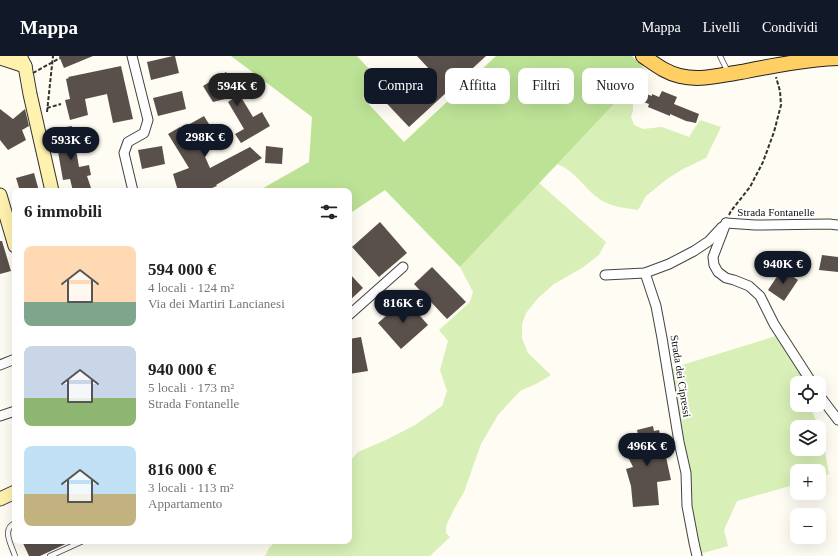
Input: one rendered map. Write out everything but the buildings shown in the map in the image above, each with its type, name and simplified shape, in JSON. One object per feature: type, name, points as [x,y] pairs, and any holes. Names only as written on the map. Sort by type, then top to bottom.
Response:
[{"type":"main road","points":[[643,56],[662,69],[680,76],[700,78],[714,77],[774,66],[838,58]]},
{"type":"main road","points":[[0,58],[26,65],[51,188]]},
{"type":"main road","points":[[0,196],[12,236]]},
{"type":"main road","points":[[0,499],[12,493]]},
{"type":"street","points":[[132,56],[148,120],[144,133],[128,142],[124,153],[132,188]]},
{"type":"street","points":[[605,275],[645,273],[669,264],[694,252],[709,241],[726,223]]},
{"type":"street","name":"Strada Fontanelle","points":[[807,376],[774,324],[760,296],[749,286],[726,278],[718,272],[714,265],[713,257],[726,223],[755,225],[838,225]]},
{"type":"street","points":[[352,312],[403,267]]},
{"type":"street","name":"Strada dei Cipressi","points":[[645,273],[656,306],[662,338],[679,442],[686,473],[687,506],[697,556]]},
{"type":"street","points":[[0,365],[12,360]]},
{"type":"street","points":[[826,404],[838,420]]},
{"type":"street","points":[[0,416],[12,412]]},
{"type":"lane","points":[[720,56],[726,66],[728,74]]},
{"type":"lane","points":[[12,524],[8,530],[8,537],[15,556]]},
{"type":"lane","points":[[50,556],[76,544]]},
{"type":"path","points":[[38,126],[47,114],[53,56]]},
{"type":"path","points":[[26,65],[60,58]]},
{"type":"path","points":[[726,223],[731,211],[750,187],[763,162],[774,132],[781,105],[780,91],[774,66]]},
{"type":"path","points":[[47,108],[61,104]]},
{"type":"green space","points":[[231,56],[357,56],[368,68],[364,68],[364,104],[369,104],[404,142],[445,104],[510,104],[510,68],[483,68],[496,56],[632,56],[644,68],[582,68],[582,104],[614,104],[460,267],[385,190],[352,212],[352,188],[263,188],[309,162],[312,117]]},
{"type":"green space","points":[[614,104],[633,104],[631,117],[634,125],[643,129],[662,127],[689,137],[700,120],[721,127],[706,158],[683,169],[667,179],[646,196],[638,210],[614,206],[601,200],[570,171],[557,164]]},
{"type":"green space","points":[[539,183],[606,242],[599,255],[582,268],[554,284],[538,298],[526,313],[522,324],[522,338],[528,353],[551,375],[520,391],[498,415],[481,444],[464,492],[446,526],[446,533],[450,537],[430,556],[265,556],[273,544],[352,544],[352,459],[358,452],[415,425],[442,406],[447,391],[440,370],[448,341],[439,330],[470,302],[473,292],[460,267]]},
{"type":"green space","points":[[779,335],[805,376],[790,376],[790,412],[812,412],[816,420],[790,420],[790,456],[826,456],[829,474],[826,475],[826,464],[790,464],[790,486],[737,501],[724,530],[728,546],[700,554],[669,369]]}]
